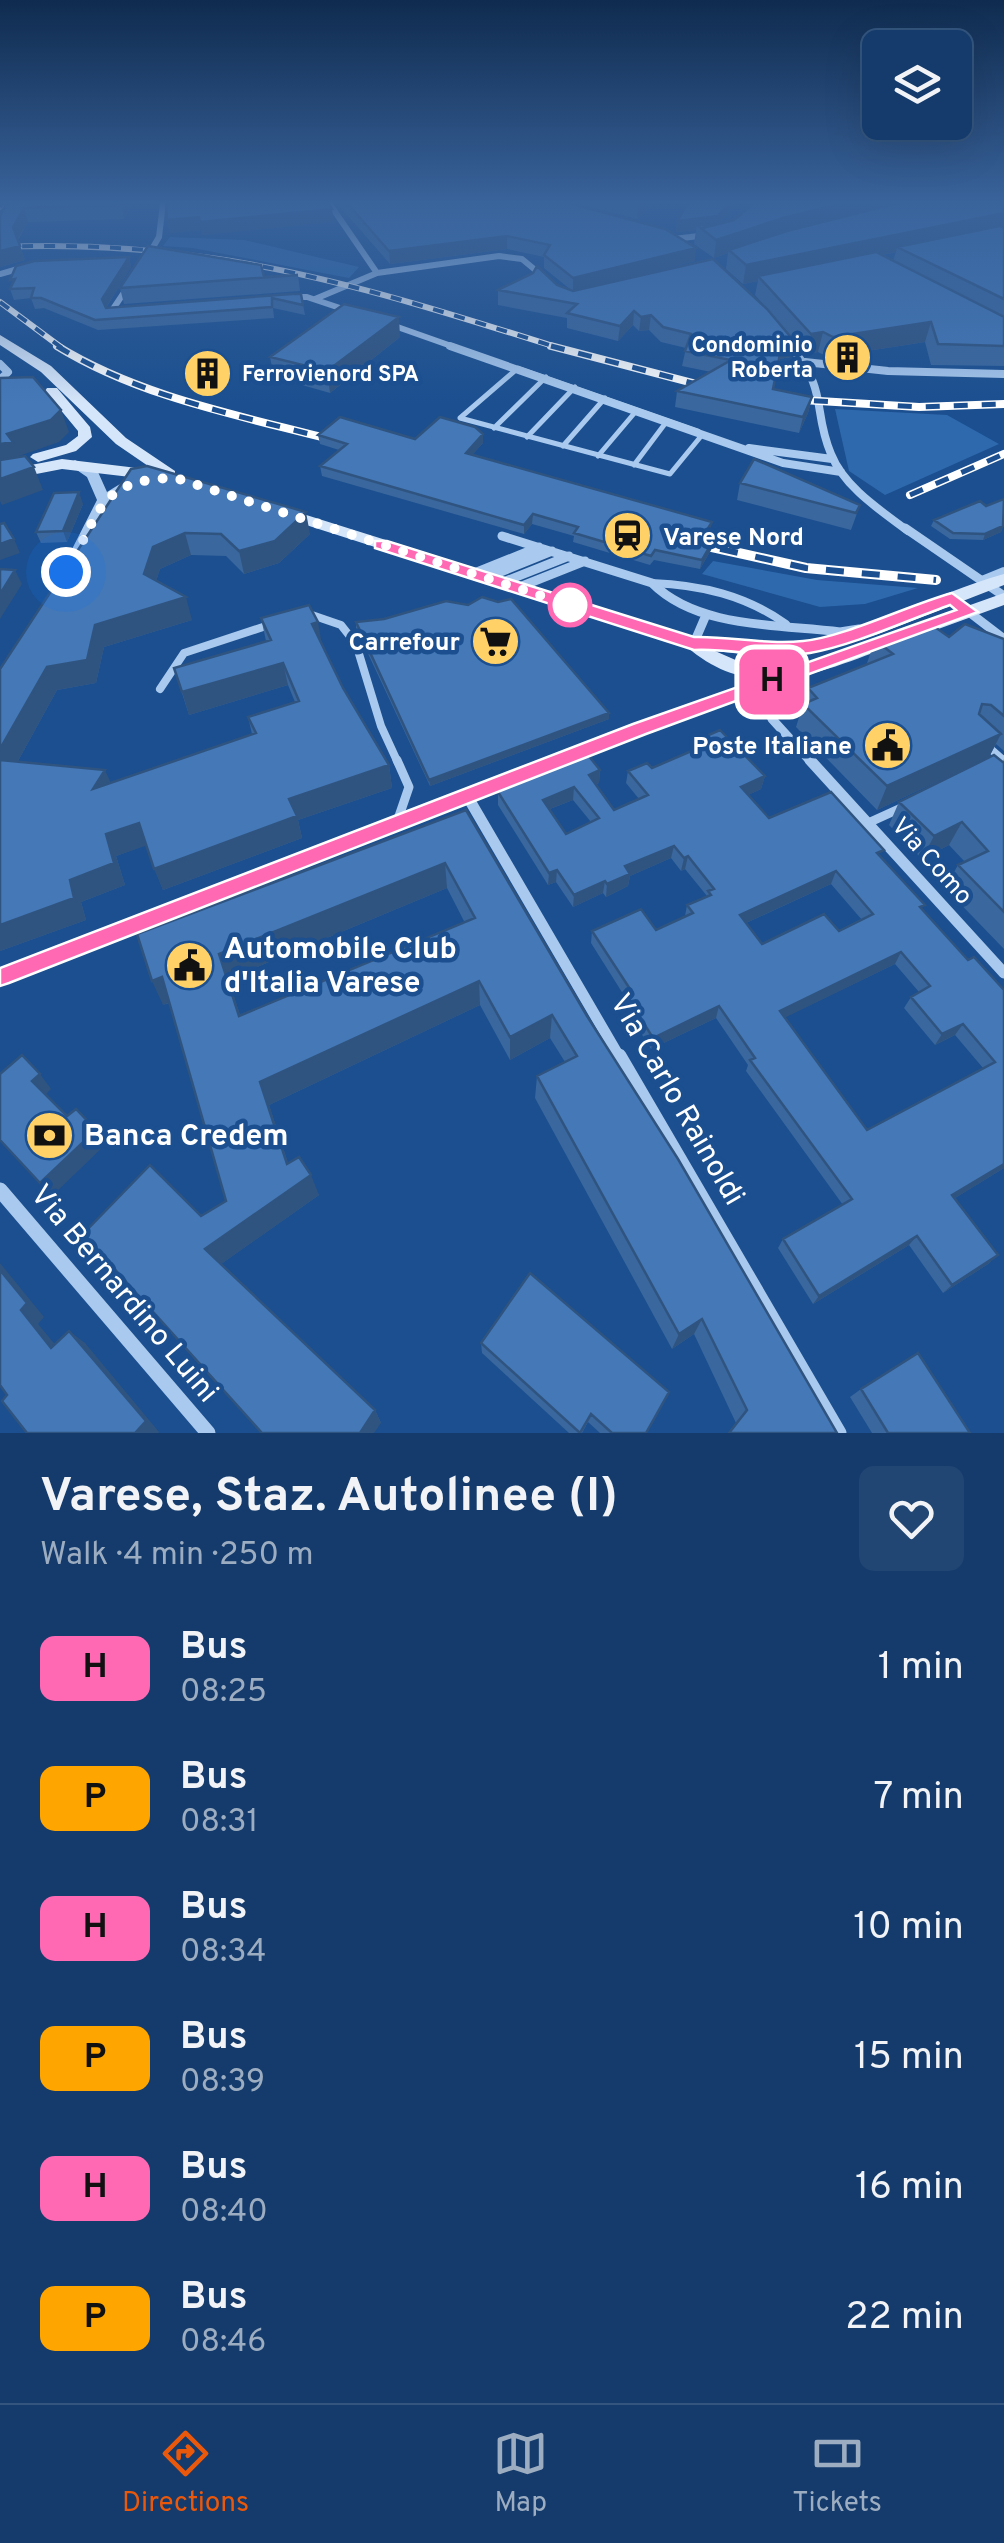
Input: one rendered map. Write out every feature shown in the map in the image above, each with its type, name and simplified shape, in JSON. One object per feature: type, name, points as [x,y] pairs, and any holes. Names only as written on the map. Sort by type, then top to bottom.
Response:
[{"type":"main road","points":[[0,472],[83,441],[85,430],[3,341]]},
{"type":"main road","points":[[3,341],[46,369],[102,424],[181,479]]},
{"type":"main road","points":[[0,472],[75,464],[181,479]]},
{"type":"main road","points":[[274,510],[694,644],[774,652],[825,643],[952,598],[997,588]]},
{"type":"main road","points":[[694,644],[720,664],[749,674],[809,668],[969,612],[997,588]]},
{"type":"street","points":[[315,299],[377,273],[402,270]]},
{"type":"street","points":[[537,270],[557,291]]},
{"type":"street","points":[[126,310],[111,312],[134,276]]},
{"type":"street","points":[[274,298],[315,299],[358,314]]},
{"type":"street","points":[[374,319],[701,436],[800,468],[841,472]]},
{"type":"street","points":[[778,332],[805,362],[819,393],[832,459],[841,472],[871,501],[997,588]]},
{"type":"street","points":[[805,362],[908,372],[1004,374]]},
{"type":"street","points":[[0,364],[8,372],[0,380]]},
{"type":"street","points":[[32,391],[50,390]]},
{"type":"street","points":[[740,448],[832,459]]},
{"type":"street","points":[[75,464],[93,475],[104,500]]},
{"type":"street","points":[[66,572],[104,500],[134,480],[181,479]]},
{"type":"street","points":[[502,536],[652,583],[668,599],[706,615],[840,632],[870,628]]},
{"type":"street","points":[[494,581],[540,547]]},
{"type":"street","points":[[494,581],[554,551]]},
{"type":"street","points":[[494,581],[570,556]]},
{"type":"street","points":[[494,581],[586,561]]},
{"type":"street","points":[[952,598],[1004,639]]},
{"type":"street","points":[[694,644],[706,615]]},
{"type":"street","points":[[0,975],[466,794],[809,668]]},
{"type":"street","name":"Via Como","points":[[777,680],[764,698],[772,719],[1004,973]]},
{"type":"street","name":"Via Carlo Rainoldi","points":[[466,794],[839,1433]]},
{"type":"street","name":"Via Bernardino Luini","points":[[0,1190],[208,1433]]},
{"type":"lane","points":[[512,369],[460,418],[672,474],[701,436]]},
{"type":"lane","points":[[494,428],[544,379]]},
{"type":"lane","points":[[527,437],[573,389]]},
{"type":"lane","points":[[563,446],[604,400]]},
{"type":"lane","points":[[598,456],[636,411]]},
{"type":"lane","points":[[634,465],[666,422]]},
{"type":"lane","points":[[997,588],[1004,571]]},
{"type":"lane","points":[[652,583],[692,584],[765,608],[786,624]]},
{"type":"lane","points":[[289,618],[307,613],[322,617],[342,626],[356,644],[381,726],[409,787],[397,822]]},
{"type":"lane","points":[[160,689],[184,653],[272,624]]},
{"type":"lane","points":[[974,734],[1002,760],[984,769],[994,778]]},
{"type":"lane","name":"Via Como","points":[[868,823],[918,800]]},
{"type":"shaded area","points":[[307,270],[356,270],[349,278]]},
{"type":"shaded area","points":[[835,409],[947,415],[999,444],[885,495],[849,471]]},
{"type":"shaded area","points":[[713,561],[817,580],[918,588],[865,604],[820,607],[702,574]]},
{"type":"building","points":[[14,270],[121,270],[102,299],[106,308],[292,294],[301,294],[303,305],[272,298],[272,307],[95,320],[41,298],[31,298],[34,288],[10,289],[15,279],[10,280]]},
{"type":"building","points":[[132,270],[262,270],[264,277],[298,275],[120,288]]},
{"type":"building","points":[[541,270],[557,285],[573,291],[665,270],[725,270],[794,341],[782,344],[773,389],[812,397],[803,417],[677,391],[731,360],[685,351],[691,334],[663,327],[651,315],[641,317],[634,311],[620,326],[567,313],[577,304],[498,290]]},
{"type":"building","points":[[563,270],[606,270],[573,278]]},
{"type":"building","points":[[788,270],[911,270],[1004,317],[1004,346],[938,344],[931,322],[833,337],[823,332],[811,334],[758,276]]},
{"type":"building","points":[[944,270],[1004,270],[1004,299]]},
{"type":"building","points":[[344,304],[399,317],[327,371],[270,357]]},
{"type":"building","points":[[33,377],[61,410],[51,420],[7,434],[13,442],[0,444],[0,378]]},
{"type":"building","points":[[340,417],[415,439],[440,417],[475,427],[483,434],[466,453],[712,522],[702,538],[713,541],[702,560],[655,550],[651,556],[574,533],[578,527],[533,514],[524,525],[320,466],[347,444],[318,435]]},
{"type":"building","points":[[25,456],[34,467],[0,479],[0,460]]},
{"type":"building","points":[[754,459],[860,505],[856,513],[740,483]]},
{"type":"building","points":[[147,466],[306,512],[275,541],[239,551],[221,534],[185,533],[153,547],[144,574],[186,597],[95,625],[87,660],[47,667],[0,749],[0,669],[131,469]]},
{"type":"building","points":[[79,492],[63,531],[36,532],[54,493]]},
{"type":"building","points":[[1004,499],[1003,526],[985,534],[953,533],[934,520],[980,501],[986,506]]},
{"type":"building","points":[[4,523],[14,539],[0,544],[0,524]]},
{"type":"building","points":[[0,569],[15,570],[0,594]]},
{"type":"building","points":[[482,597],[498,602],[511,599],[609,713],[429,780],[356,622],[384,619],[446,601],[468,605]]},
{"type":"building","points":[[309,605],[318,622],[312,624],[343,688],[389,765],[289,799],[297,816],[154,869],[139,823],[106,834],[114,863],[70,880],[74,898],[0,925],[0,760],[105,770],[93,789],[256,733],[248,717],[299,701],[283,663],[182,692],[174,668],[271,640],[261,618]]},
{"type":"building","points":[[925,620],[949,637],[965,624],[1004,639],[1004,716],[991,705],[982,704],[979,714],[1001,734],[887,786],[803,704],[817,698],[808,688],[893,654],[875,640]]},
{"type":"building","points":[[720,730],[765,776],[741,787],[769,818],[831,792],[884,850],[877,853],[925,905],[920,907],[968,960],[974,957],[1004,990],[1004,1164],[952,1195],[998,1255],[952,1285],[917,1236],[819,1296],[783,1239],[852,1199],[750,1060],[755,1058],[719,1006],[653,1038],[626,995],[632,992],[592,931],[641,909],[656,930],[693,913],[687,905],[711,895],[708,891],[714,889],[688,856],[684,858],[674,846],[625,866],[630,874],[574,895],[557,870],[549,873],[498,792],[503,782],[584,750],[600,770],[589,775],[614,810],[648,795],[628,771],[647,763],[652,768],[710,743],[704,737]],"holes":[[[574,787],[599,818],[566,834],[543,800]],[[836,871],[873,914],[839,931],[824,914],[762,944],[740,915]],[[901,952],[930,986],[911,997],[942,1034],[963,1024],[995,1062],[867,1130],[780,1011]]]},
{"type":"building","points":[[994,755],[1004,763],[1004,912],[958,865],[988,851],[962,822],[934,836],[899,802]]},
{"type":"building","points":[[466,810],[587,1016],[678,1159],[837,1433],[729,1433],[747,1410],[702,1319],[679,1334],[537,1076],[577,1056],[552,1015],[510,1037],[479,981],[260,1082],[287,1164],[299,1157],[311,1175],[205,1249],[375,1410],[360,1433],[262,1433],[83,1234],[150,1165],[201,1216],[226,1201],[162,977],[152,981],[137,934]],"holes":[[[445,863],[475,918],[239,1016],[219,954]]]},
{"type":"building","name":"Banca Credem","points":[[22,1055],[40,1074],[32,1081],[67,1116],[76,1109],[96,1130],[40,1183],[0,1140],[0,1074]]},
{"type":"building","points":[[0,1270],[27,1303],[21,1310],[51,1348],[69,1331],[146,1421],[135,1433],[27,1433],[2,1401],[7,1395],[0,1385]]},
{"type":"building","points":[[530,1273],[669,1392],[646,1433],[612,1433],[591,1414],[580,1433],[481,1343]]},
{"type":"building","points":[[918,1353],[970,1433],[888,1433],[861,1389]]},
{"type":"railway","points":[[278,270],[351,286],[559,348]]},
{"type":"railway","points":[[0,302],[62,348]]},
{"type":"railway","points":[[57,346],[160,393],[344,443]]},
{"type":"railway","points":[[551,346],[716,389]]},
{"type":"railway","points":[[786,399],[919,407],[1004,404]]},
{"type":"railway","points":[[910,495],[1004,454]]},
{"type":"railway","points":[[685,541],[806,568],[936,580]]},
{"type":"bus line","name":"H","points":[[0,975],[466,794],[969,612],[952,598],[792,650],[774,652],[716,643],[694,644],[381,544]]},
{"type":"place","name":"Condominio Roberta","points":[[848,357]]},
{"type":"place","name":"Ferrovienord SPA","points":[[207,373]]},
{"type":"place","name":"Varese Nord","points":[[628,536]]},
{"type":"place","name":"Carrefour","points":[[495,641]]},
{"type":"place","name":"Poste Italiane","points":[[887,745]]},
{"type":"place","name":"Automobile Club d'Italia Varese","points":[[189,965]]},
{"type":"place","name":"Banca Credem","points":[[49,1135]]},
{"type":"route","points":[[66,572],[104,500],[134,480],[176,478],[570,605]]}]
